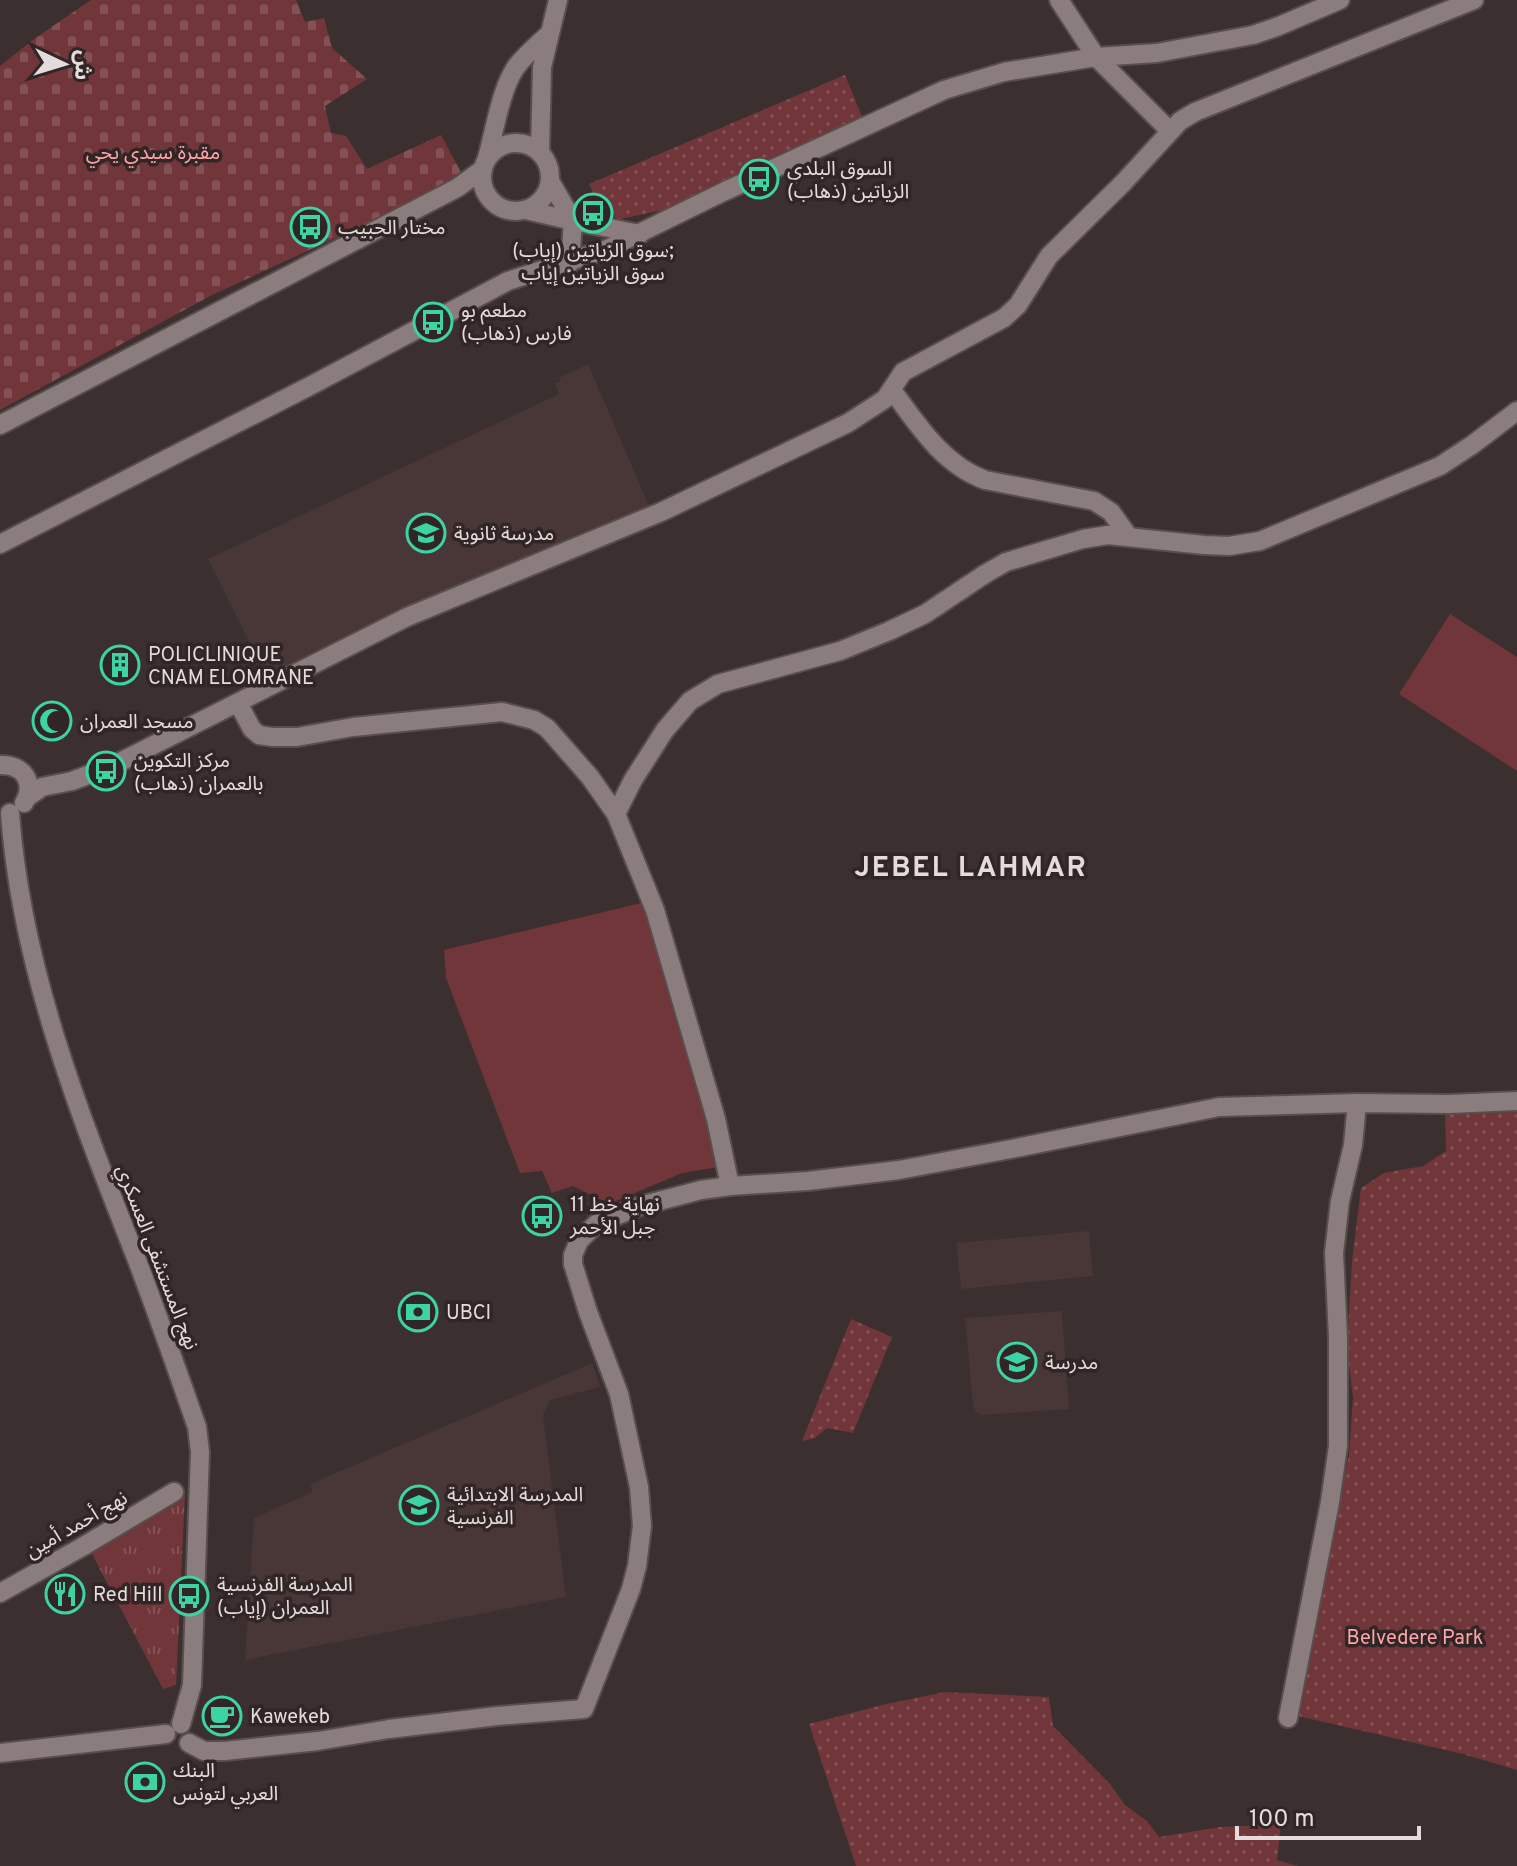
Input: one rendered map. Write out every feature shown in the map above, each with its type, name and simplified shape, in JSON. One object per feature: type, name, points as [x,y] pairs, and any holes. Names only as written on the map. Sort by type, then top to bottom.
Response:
[{"type":"street","points":[[540,153],[542,67],[558,0]]},
{"type":"street","points":[[1059,0],[1096,57],[1170,131]]},
{"type":"street","points":[[0,544],[508,281],[599,253],[944,90],[1004,72],[1096,57],[1157,53],[1253,35],[1340,0]]},
{"type":"street","points":[[5,812],[23,805],[42,787],[72,781],[114,765],[407,617],[661,512],[835,429],[878,405],[903,372],[1004,318],[1018,305],[1049,256],[1180,121],[1195,112],[1474,0]]},
{"type":"street","points":[[484,191],[485,165],[506,86],[518,64],[548,35]]},
{"type":"street","points":[[0,425],[457,188],[485,165],[493,153],[509,144],[530,146],[540,153],[548,166],[550,181],[573,221],[570,263]]},
{"type":"street","points":[[526,210],[544,197],[550,181]]},
{"type":"street","points":[[457,188],[484,191],[502,208],[526,210],[640,234]]},
{"type":"street","points":[[892,390],[933,445],[968,474],[1094,501],[1111,512],[1129,537]]},
{"type":"street","points":[[616,814],[633,780],[665,730],[690,701],[718,684],[840,651],[925,614],[1006,562],[1083,539],[1108,535],[1229,546],[1260,541],[1440,466],[1517,411]]},
{"type":"street","points":[[238,703],[252,729],[259,735],[272,737],[297,737],[353,727],[502,712],[534,720],[547,728],[590,777],[616,814],[655,910],[712,1106],[730,1186]]},
{"type":"street","points":[[0,765],[13,765],[21,770],[27,778],[28,797]]},
{"type":"street","name":"نهج المستشفى العسكري","points":[[5,812],[39,979],[65,1071],[197,1427],[200,1452],[192,1685],[173,1729]]},
{"type":"street","points":[[173,1729],[167,1742],[174,1748],[182,1748],[189,1743],[204,1751],[225,1751],[497,1716],[584,1709],[631,1589],[642,1526],[639,1487],[627,1423],[573,1264],[579,1241],[596,1224],[674,1196],[730,1186],[899,1170],[1219,1107],[1517,1101]]},
{"type":"street","points":[[1288,1718],[1338,1446],[1334,1253],[1340,1201],[1353,1145],[1357,1103]]},
{"type":"street","name":"نهج أحمد أمين","points":[[0,1593],[174,1492]]},
{"type":"street","points":[[0,1753],[173,1729]]},
{"type":"shaded area","name":"مدرسة ثانوية","points":[[588,364],[649,506],[392,618],[270,684],[208,559],[559,394],[555,383],[560,381],[559,378]]},
{"type":"shaded area","points":[[1089,1231],[1093,1276],[961,1289],[956,1243]]},
{"type":"shaded area","name":"مدرسة","points":[[1062,1311],[1069,1409],[981,1415],[976,1412],[965,1318]]},
{"type":"shaded area","name":"المدرسة الابتدائية الفرنسية","points":[[592,1363],[600,1387],[550,1400],[543,1415],[566,1597],[245,1660],[254,1518],[313,1492],[310,1484]]},
{"type":"green space","name":"مقبرة سيدي يحي","points":[[91,0],[296,0],[305,22],[324,18],[332,48],[367,79],[325,106],[331,133],[346,136],[367,169],[441,135],[462,174],[407,205],[212,295],[0,410],[0,66]]},
{"type":"green space","points":[[845,75],[863,119],[669,209],[620,219],[602,214],[589,184]]},
{"type":"green space","points":[[1450,614],[1517,657],[1517,771],[1399,694]]},
{"type":"green space","points":[[650,901],[724,1166],[682,1173],[609,1204],[573,1186],[552,1193],[542,1171],[520,1173],[446,978],[444,950]]},
{"type":"green space","name":"Belvedere Park","points":[[1517,1105],[1517,1770],[1463,1754],[1298,1716],[1324,1566],[1349,1455],[1353,1398],[1347,1348],[1352,1261],[1361,1188],[1384,1173],[1423,1166],[1446,1151],[1445,1108]]},
{"type":"green space","points":[[851,1319],[892,1337],[853,1433],[827,1428],[815,1438],[802,1441]]},
{"type":"green space","points":[[185,1495],[176,1685],[163,1689],[91,1552]]},
{"type":"green space","points":[[944,1692],[1049,1697],[1053,1726],[1110,1784],[1125,1805],[1147,1821],[1159,1837],[1220,1827],[1281,1824],[1277,1860],[1298,1866],[856,1866],[809,1724]]},
{"type":"place","name":"السوق البلدي الزياتين (ذهاب)","points":[[759,179]]},
{"type":"place","name":"سوق الزياتين (إياب); سوق الزياتين إياب","points":[[593,213]]},
{"type":"place","name":"مختار الحبيب","points":[[310,227]]},
{"type":"place","name":"مطعم بو فارس (ذهاب)","points":[[433,322]]},
{"type":"place","name":"مدرسة ثانوية","points":[[426,533]]},
{"type":"place","name":"POLICLINIQUE CNAM ELOMRANE","points":[[120,665]]},
{"type":"place","name":"مسجد العمران","points":[[52,721]]},
{"type":"place","name":"مركز التكوين بالعمران (ذهاب)","points":[[106,771]]},
{"type":"place","name":"نهاية خط 11 جبل الأحمر","points":[[542,1216]]},
{"type":"place","name":"UBCI","points":[[418,1312]]},
{"type":"place","name":"مدرسة","points":[[1017,1362]]},
{"type":"place","name":"المدرسة الابتدائية الفرنسية","points":[[419,1505]]},
{"type":"place","name":"Red Hill","points":[[65,1594]]},
{"type":"place","name":"المدرسة الفرنسية العمران (إياب)","points":[[189,1596]]},
{"type":"place","name":"Kawekeb","points":[[222,1716]]},
{"type":"place","name":"البنك العربي لتونس","points":[[145,1782]]},
{"type":"district","name":"JEBEL LAHMAR","points":[[971,866]]}]
